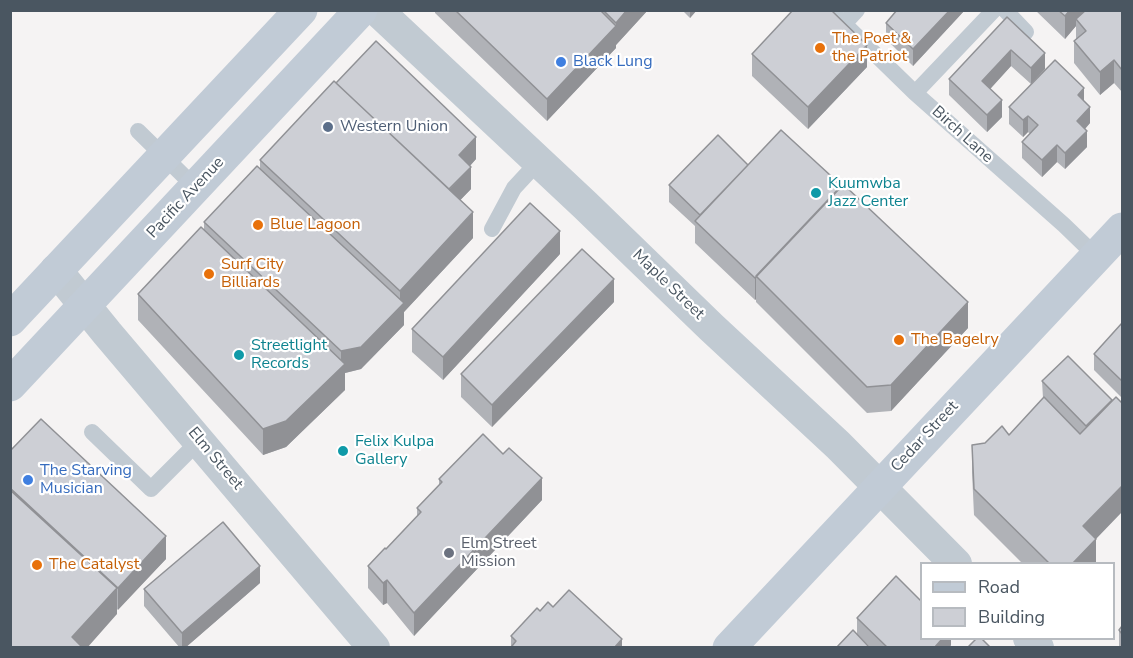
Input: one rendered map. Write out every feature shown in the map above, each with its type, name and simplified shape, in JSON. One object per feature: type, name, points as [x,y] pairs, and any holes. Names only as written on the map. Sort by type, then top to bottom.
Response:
[{"type":"street","points":[[10,320],[301,10]]},
{"type":"street","name":"Pacific Avenue","points":[[10,385],[362,10]]},
{"type":"street","name":"Maple Street","points":[[377,10],[838,445],[954,562]]},
{"type":"street","name":"Cedar Street","points":[[729,648],[1122,229]]},
{"type":"street","name":"Elm Street","points":[[56,270],[374,648]]},
{"type":"lane","name":"Birch Lane","points":[[830,10],[915,93],[1096,256]]},
{"type":"lane","points":[[844,24],[857,10]]},
{"type":"lane","points":[[915,93],[994,10]]},
{"type":"lane","points":[[1005,10],[1026,32]]},
{"type":"lane","points":[[138,132],[195,187]]},
{"type":"lane","points":[[492,230],[514,188],[539,161]]},
{"type":"lane","points":[[92,432],[151,489],[200,440]]},
{"type":"building","points":[[455,10],[600,10],[616,26],[547,99]]},
{"type":"building","points":[[603,10],[627,10],[616,23]]},
{"type":"building","points":[[793,10],[831,10],[867,45],[808,107],[752,54]]},
{"type":"building","points":[[897,10],[950,10],[913,49],[886,23]]},
{"type":"building","points":[[1058,10],[1070,10],[1065,16]]},
{"type":"building","points":[[1086,10],[1122,10],[1122,70],[1114,60],[1100,72],[1074,41],[1086,31],[1076,19]]},
{"type":"building","points":[[1007,17],[1045,53],[1031,68],[1011,50],[982,81],[1002,100],[987,115],[949,79]]},
{"type":"building","points":[[376,41],[476,137],[459,155],[471,167],[449,189],[336,83]]},
{"type":"building","points":[[1055,60],[1084,88],[1078,95],[1090,107],[1077,121],[1087,131],[1065,153],[1057,145],[1042,160],[1022,142],[1038,125],[1028,116],[1023,120],[1009,107]]},
{"type":"building","points":[[334,81],[473,212],[400,291],[260,160]]},
{"type":"building","points":[[781,130],[842,186],[755,278],[695,221]]},
{"type":"building","points":[[718,135],[748,165],[700,215],[669,185]]},
{"type":"building","points":[[257,166],[404,303],[361,347],[341,351],[204,222]]},
{"type":"building","points":[[843,184],[968,302],[891,385],[867,387],[756,276]]},
{"type":"building","points":[[530,203],[560,231],[443,357],[412,329]]},
{"type":"building","name":"Streetlight Records","points":[[201,227],[345,364],[286,421],[263,429],[138,294]]},
{"type":"building","points":[[582,249],[614,279],[492,405],[461,374]]},
{"type":"building","points":[[1122,323],[1122,381],[1094,354]]},
{"type":"building","points":[[1068,356],[1112,400],[1086,426],[1042,381]]},
{"type":"building","points":[[1044,397],[1080,434],[1116,397],[1122,403],[1122,486],[1083,526],[1096,539],[1074,562],[1048,562],[974,489],[972,445],[985,443],[1002,426],[1009,435]]},
{"type":"building","points":[[41,419],[166,536],[118,588],[10,488],[10,451]]},
{"type":"building","name":"Elm Street Mission","points":[[483,434],[503,454],[509,448],[542,478],[414,613],[387,580],[383,583],[368,566],[421,512],[417,508],[442,482],[439,479]]},
{"type":"building","name":"The Catalyst","points":[[10,490],[117,588],[72,637],[83,648],[10,648]]},
{"type":"building","points":[[223,522],[260,566],[182,633],[144,589]]},
{"type":"building","points":[[896,576],[920,600],[920,640],[941,640],[934,648],[888,648],[857,618]]},
{"type":"building","points":[[569,590],[622,639],[614,648],[513,648],[516,641],[511,636],[537,608],[540,611],[548,602],[553,607]]},
{"type":"building","points":[[853,630],[870,648],[836,648]]},
{"type":"building","points":[[975,640],[983,640],[991,648],[967,648]]},
{"type":"place","name":"The Poet & the Patriot","points":[[820,48]]},
{"type":"place","name":"Black Lung","points":[[561,62]]},
{"type":"place","name":"Western Union","points":[[328,127]]},
{"type":"place","name":"Kuumwba Jazz Center","points":[[816,193]]},
{"type":"place","name":"Blue Lagoon","points":[[258,225]]},
{"type":"place","name":"Surf City Billiards","points":[[209,274]]},
{"type":"place","name":"The Bagelry","points":[[899,340]]},
{"type":"place","name":"Streetlight Records","points":[[239,355]]},
{"type":"place","name":"Felix Kulpa Gallery","points":[[343,451]]},
{"type":"place","name":"The Starving Musician","points":[[28,480]]},
{"type":"place","name":"Elm Street Mission","points":[[449,553]]},
{"type":"place","name":"The Catalyst","points":[[37,565]]}]
